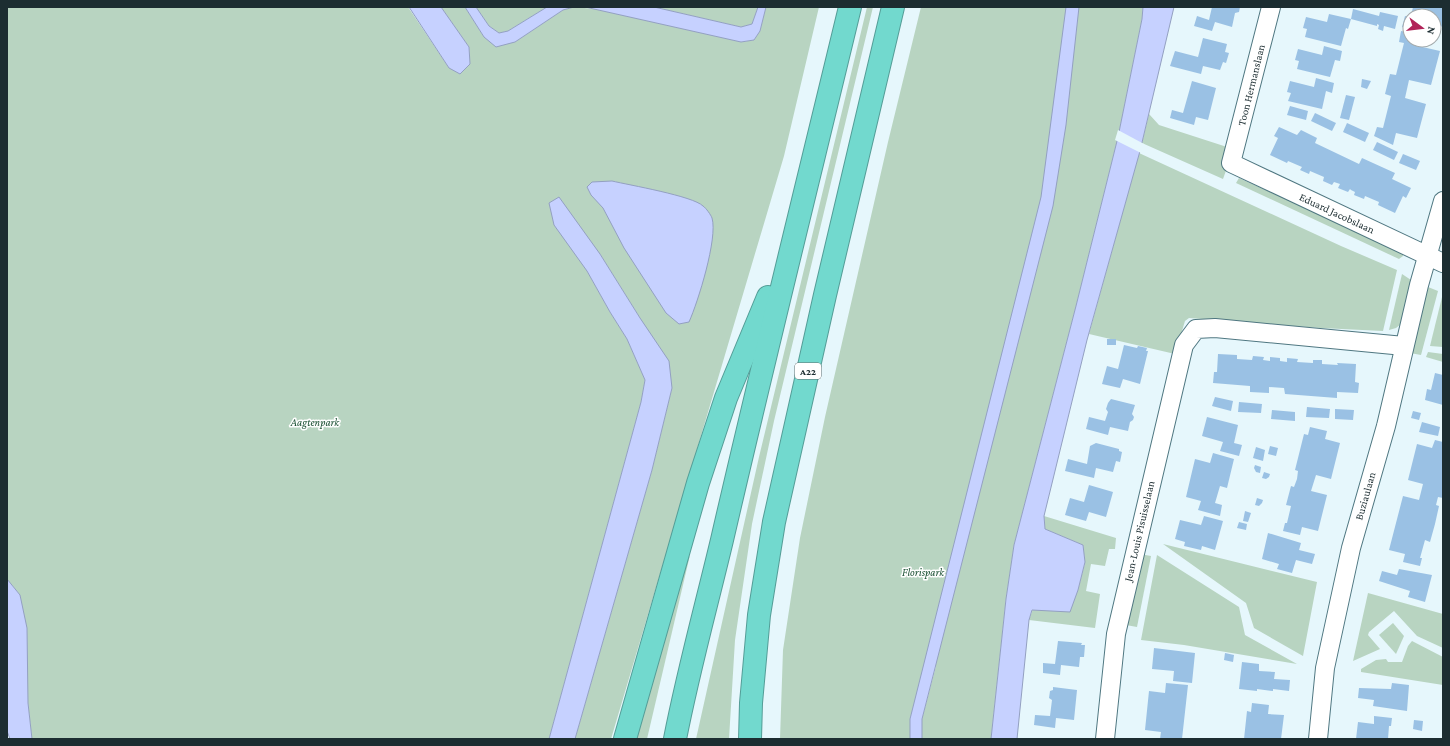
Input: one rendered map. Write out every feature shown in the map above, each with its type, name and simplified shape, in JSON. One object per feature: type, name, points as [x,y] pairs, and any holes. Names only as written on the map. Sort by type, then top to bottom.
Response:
[{"type":"highway","points":[[675,739],[684,694],[850,7]]},
{"type":"highway","name":"A22","points":[[750,739],[751,703],[759,615],[774,522],[825,295],[893,7]]},
{"type":"highway","points":[[625,739],[698,483],[726,398],[798,225]]},
{"type":"street","name":"Toon Hermanslaan","points":[[1231,163],[1271,7]]},
{"type":"street","name":"Eduard Jacobslaan","points":[[1231,163],[1435,260]]},
{"type":"street","name":"Buziaulaan","points":[[1318,739],[1325,668],[1347,563],[1386,426],[1404,346],[1435,260],[1443,201]]},
{"type":"street","name":"Jean-Louis Pisuisselaan","points":[[1105,739],[1116,634],[1126,587],[1184,345],[1196,329],[1215,328],[1404,346]]},
{"type":"green space","name":"Aagtenpark","points":[[7,7],[408,7],[449,68],[470,64],[469,47],[441,7],[465,7],[484,37],[515,42],[563,10],[574,7],[595,9],[742,42],[754,40],[760,31],[766,7],[819,7],[784,156],[611,739],[575,739],[652,470],[672,388],[640,318],[600,254],[587,271],[627,339],[645,380],[641,402],[549,739],[32,739],[20,595],[7,579]]},
{"type":"green space","points":[[476,7],[547,7],[508,31],[499,33],[489,26]]},
{"type":"green space","points":[[654,7],[758,7],[752,24],[741,27]]},
{"type":"green space","points":[[867,7],[873,7],[774,421],[752,524],[735,640],[729,739],[696,739],[759,457]]},
{"type":"green space","name":"Florispark","points":[[921,7],[1143,7],[1142,19],[1118,137],[1014,545],[1006,599],[991,739],[922,739],[922,719],[936,666],[925,663],[910,719],[910,739],[780,739],[783,650],[800,538],[825,417],[888,142]]},
{"type":"green space","points":[[1149,114],[1159,125],[1227,147],[1228,165],[1223,179],[1142,143]]},
{"type":"green space","points":[[1139,153],[1341,246],[1397,270],[1383,331],[1189,318],[1185,321],[1175,354],[1089,334]]},
{"type":"green space","points":[[1239,178],[1403,252],[1403,256],[1399,259],[1236,183]]},
{"type":"green space","points":[[1402,274],[1411,280],[1401,324],[1396,328],[1389,330]]},
{"type":"green space","points":[[1428,287],[1438,291],[1421,355],[1410,353]]},
{"type":"green space","points":[[1443,293],[1443,347],[1430,346]]},
{"type":"green space","points":[[1428,352],[1443,354],[1443,362],[1426,357]]},
{"type":"green space","points":[[1044,516],[1116,538],[1115,549],[1109,549],[1105,566],[1091,564],[1086,591],[1100,594],[1095,628],[1029,620],[1033,609],[1070,611],[1078,590],[1085,563],[1083,545],[1045,529]]},
{"type":"green space","points":[[1163,544],[1317,582],[1303,656],[1254,628],[1246,603]]},
{"type":"green space","points":[[1140,554],[1151,556],[1137,627],[1126,625]]},
{"type":"green space","points":[[690,555],[647,739],[635,739],[685,566]]},
{"type":"green space","points":[[1157,555],[1239,607],[1245,635],[1297,664],[1184,645],[1141,640]]},
{"type":"green space","points":[[1368,593],[1443,614],[1443,648],[1417,636],[1394,611],[1369,632],[1368,635],[1380,649],[1353,661]]},
{"type":"green space","points":[[1393,623],[1404,636],[1396,654],[1379,635]]},
{"type":"green space","points":[[1412,641],[1443,657],[1443,685],[1361,672],[1361,669],[1376,660],[1386,659],[1388,662],[1402,662],[1408,646]]},
{"type":"water","points":[[409,7],[441,7],[469,47],[470,64],[460,74],[449,68]]},
{"type":"water","points":[[465,7],[476,7],[489,26],[499,33],[508,31],[547,7],[574,7],[563,10],[515,42],[496,47],[484,37]]},
{"type":"water","points":[[585,7],[654,7],[741,27],[752,24],[758,7],[766,7],[760,31],[754,40],[741,42]]},
{"type":"water","points":[[1066,7],[1079,7],[1066,125],[1053,206],[922,719],[922,739],[910,739],[910,719],[1041,197]]},
{"type":"water","points":[[1143,7],[1174,7],[1140,151],[1087,340],[1044,516],[1045,529],[1083,545],[1085,562],[1078,590],[1070,612],[1032,610],[1029,620],[1017,739],[991,739],[1006,599],[1014,545],[1118,137],[1142,19]]},
{"type":"water","points":[[612,181],[687,198],[703,206],[712,218],[713,227],[710,254],[702,286],[689,322],[679,324],[666,313],[624,248],[603,208],[591,195],[587,187],[592,182]]},
{"type":"water","points":[[559,197],[600,254],[669,361],[672,388],[652,470],[575,739],[549,739],[641,402],[645,380],[627,339],[587,271],[554,225],[549,203]]},
{"type":"water","points":[[7,579],[20,595],[27,628],[28,703],[32,739],[10,739],[7,731]]},
{"type":"pier","points":[[1118,130],[1144,144],[1141,153],[1115,140]]},
{"type":"building","points":[[1212,7],[1240,7],[1239,12],[1235,13],[1232,27],[1215,22],[1212,31],[1194,26],[1197,16],[1209,20]]},
{"type":"building","points":[[1443,7],[1443,27],[1442,8],[1413,8]]},
{"type":"building","points":[[1353,9],[1379,16],[1380,12],[1398,16],[1395,29],[1384,26],[1383,31],[1378,29],[1379,25],[1377,24],[1377,26],[1351,19]]},
{"type":"building","points":[[1329,14],[1351,19],[1348,29],[1346,28],[1341,46],[1305,37],[1307,29],[1303,28],[1306,17],[1327,22]]},
{"type":"building","points":[[1401,31],[1402,31],[1402,43],[1399,42]]},
{"type":"building","points":[[1203,38],[1227,44],[1225,52],[1229,53],[1226,63],[1223,62],[1220,70],[1203,66],[1201,74],[1170,66],[1175,51],[1198,57]]},
{"type":"building","points":[[1324,46],[1342,51],[1340,61],[1335,60],[1330,77],[1297,69],[1299,61],[1295,60],[1298,49],[1322,55]]},
{"type":"building","points":[[1403,48],[1427,48],[1440,51],[1431,85],[1409,80],[1405,98],[1426,104],[1417,138],[1396,133],[1393,145],[1374,136],[1377,127],[1383,128],[1391,96],[1385,94],[1390,74],[1396,75]]},
{"type":"building","points":[[1316,78],[1334,83],[1332,93],[1326,91],[1322,109],[1288,101],[1291,93],[1287,92],[1290,81],[1314,87]]},
{"type":"building","points":[[1362,79],[1371,81],[1367,89],[1361,87]]},
{"type":"building","points":[[1192,81],[1216,88],[1208,120],[1196,117],[1194,125],[1170,118],[1172,110],[1183,113]]},
{"type":"building","points":[[1346,95],[1355,97],[1349,120],[1340,118]]},
{"type":"building","points":[[1290,106],[1308,111],[1306,120],[1287,115]]},
{"type":"building","points":[[1315,113],[1336,123],[1332,131],[1311,121]]},
{"type":"building","points":[[1347,123],[1369,133],[1365,142],[1343,132]]},
{"type":"building","points":[[1279,127],[1297,135],[1301,130],[1317,138],[1315,143],[1359,164],[1362,158],[1395,173],[1392,179],[1411,188],[1406,198],[1403,196],[1395,213],[1378,205],[1379,202],[1365,196],[1364,199],[1354,195],[1355,192],[1350,189],[1348,192],[1338,188],[1340,184],[1334,182],[1332,185],[1323,181],[1324,177],[1310,171],[1309,174],[1300,170],[1302,167],[1288,161],[1287,163],[1270,155],[1278,138],[1274,136]]},
{"type":"building","points":[[1377,142],[1398,152],[1394,160],[1373,150]]},
{"type":"building","points":[[1403,154],[1420,161],[1416,170],[1399,163]]},
{"type":"building","points":[[1107,339],[1116,339],[1116,345],[1107,345]]},
{"type":"building","points":[[1124,345],[1137,348],[1138,346],[1147,348],[1146,351],[1148,351],[1140,384],[1123,379],[1120,388],[1102,384],[1107,366],[1118,369]]},
{"type":"building","points":[[1218,354],[1237,355],[1237,359],[1252,360],[1253,356],[1264,357],[1263,360],[1270,361],[1270,357],[1280,358],[1280,361],[1287,362],[1287,358],[1298,359],[1297,362],[1313,363],[1313,360],[1322,360],[1322,364],[1356,364],[1355,382],[1359,383],[1358,393],[1337,392],[1337,398],[1285,394],[1284,388],[1269,387],[1269,393],[1250,392],[1250,386],[1213,383],[1214,372],[1217,372]]},
{"type":"building","points":[[1435,373],[1443,375],[1443,405],[1425,400],[1427,389],[1431,390]]},
{"type":"building","points":[[1215,397],[1233,401],[1231,411],[1212,406]]},
{"type":"building","points":[[1111,399],[1135,405],[1132,414],[1134,417],[1130,422],[1128,431],[1110,427],[1108,435],[1086,429],[1089,417],[1105,421],[1108,412],[1106,409]]},
{"type":"building","points":[[1239,402],[1262,404],[1261,413],[1238,412]]},
{"type":"building","points":[[1307,407],[1330,409],[1329,418],[1306,417]]},
{"type":"building","points":[[1335,409],[1354,410],[1353,420],[1335,419]]},
{"type":"building","points":[[1272,410],[1295,412],[1295,421],[1271,419]]},
{"type":"building","points":[[1413,411],[1421,413],[1419,420],[1411,418]]},
{"type":"building","points":[[1207,417],[1238,425],[1234,443],[1242,445],[1239,456],[1220,451],[1223,442],[1202,436]]},
{"type":"building","points":[[1422,422],[1440,427],[1438,436],[1419,432]]},
{"type":"building","points":[[1310,427],[1327,431],[1325,439],[1340,443],[1331,479],[1316,475],[1311,491],[1327,495],[1318,531],[1302,527],[1300,535],[1283,531],[1285,523],[1287,523],[1291,506],[1286,505],[1291,486],[1294,487],[1297,479],[1298,471],[1295,470],[1304,434],[1308,435]]},
{"type":"building","points":[[1435,440],[1443,442],[1443,498],[1438,497],[1436,505],[1439,506],[1435,524],[1430,542],[1425,540],[1420,558],[1422,558],[1420,566],[1403,562],[1405,554],[1389,550],[1403,496],[1419,500],[1423,484],[1408,480],[1417,444],[1432,448]]},
{"type":"building","points":[[1096,443],[1119,449],[1119,451],[1122,452],[1120,462],[1116,461],[1113,472],[1096,468],[1094,478],[1065,471],[1068,459],[1087,464],[1090,446]]},
{"type":"building","points":[[1270,446],[1278,448],[1276,456],[1268,454]]},
{"type":"building","points":[[1256,447],[1265,450],[1263,461],[1253,458]]},
{"type":"building","points":[[1213,453],[1234,459],[1227,488],[1220,486],[1215,503],[1222,505],[1220,516],[1198,510],[1201,501],[1186,497],[1195,459],[1210,463]]},
{"type":"building","points":[[1255,465],[1261,467],[1260,473],[1256,472],[1254,468]]},
{"type":"building","points":[[1264,472],[1270,474],[1266,479],[1262,478]]},
{"type":"building","points":[[1089,485],[1113,492],[1106,517],[1089,512],[1086,521],[1065,515],[1070,498],[1084,502]]},
{"type":"building","points":[[1257,498],[1263,500],[1259,506],[1255,505]]},
{"type":"building","points":[[1245,511],[1251,513],[1248,522],[1243,521]]},
{"type":"building","points":[[1204,516],[1223,521],[1215,550],[1202,546],[1201,550],[1184,546],[1185,542],[1175,539],[1180,520],[1201,525]]},
{"type":"building","points":[[1239,522],[1247,524],[1246,530],[1237,528]]},
{"type":"building","points":[[1268,533],[1301,543],[1299,550],[1315,554],[1312,564],[1296,560],[1292,573],[1277,569],[1279,564],[1262,559]]},
{"type":"building","points":[[1399,569],[1432,575],[1425,602],[1408,597],[1410,591],[1379,581],[1382,571],[1397,575]]},
{"type":"building","points":[[1058,641],[1082,643],[1081,645],[1085,645],[1084,657],[1080,657],[1079,667],[1061,665],[1060,675],[1043,673],[1043,663],[1055,664]]},
{"type":"building","points":[[1154,648],[1195,653],[1192,683],[1173,681],[1174,671],[1152,669]]},
{"type":"building","points":[[1225,653],[1234,655],[1233,662],[1224,660]]},
{"type":"building","points":[[1242,662],[1259,664],[1259,671],[1275,672],[1274,679],[1290,680],[1289,691],[1273,689],[1273,691],[1257,689],[1257,691],[1239,689]]},
{"type":"building","points":[[1166,683],[1188,685],[1182,739],[1160,739],[1161,732],[1145,730],[1149,691],[1165,693]]},
{"type":"building","points":[[1392,683],[1409,685],[1407,711],[1373,706],[1374,700],[1358,698],[1359,688],[1391,689]]},
{"type":"building","points":[[1053,687],[1077,690],[1074,720],[1056,718],[1055,728],[1034,725],[1035,715],[1050,716],[1052,700],[1049,698],[1050,691],[1053,690]]},
{"type":"building","points":[[1252,703],[1269,705],[1268,714],[1284,715],[1281,739],[1244,739],[1247,711],[1251,712]]},
{"type":"building","points":[[1374,716],[1392,718],[1391,726],[1389,726],[1388,739],[1356,739],[1358,722],[1374,724]]},
{"type":"building","points":[[1414,720],[1423,721],[1422,731],[1413,729]]}]
